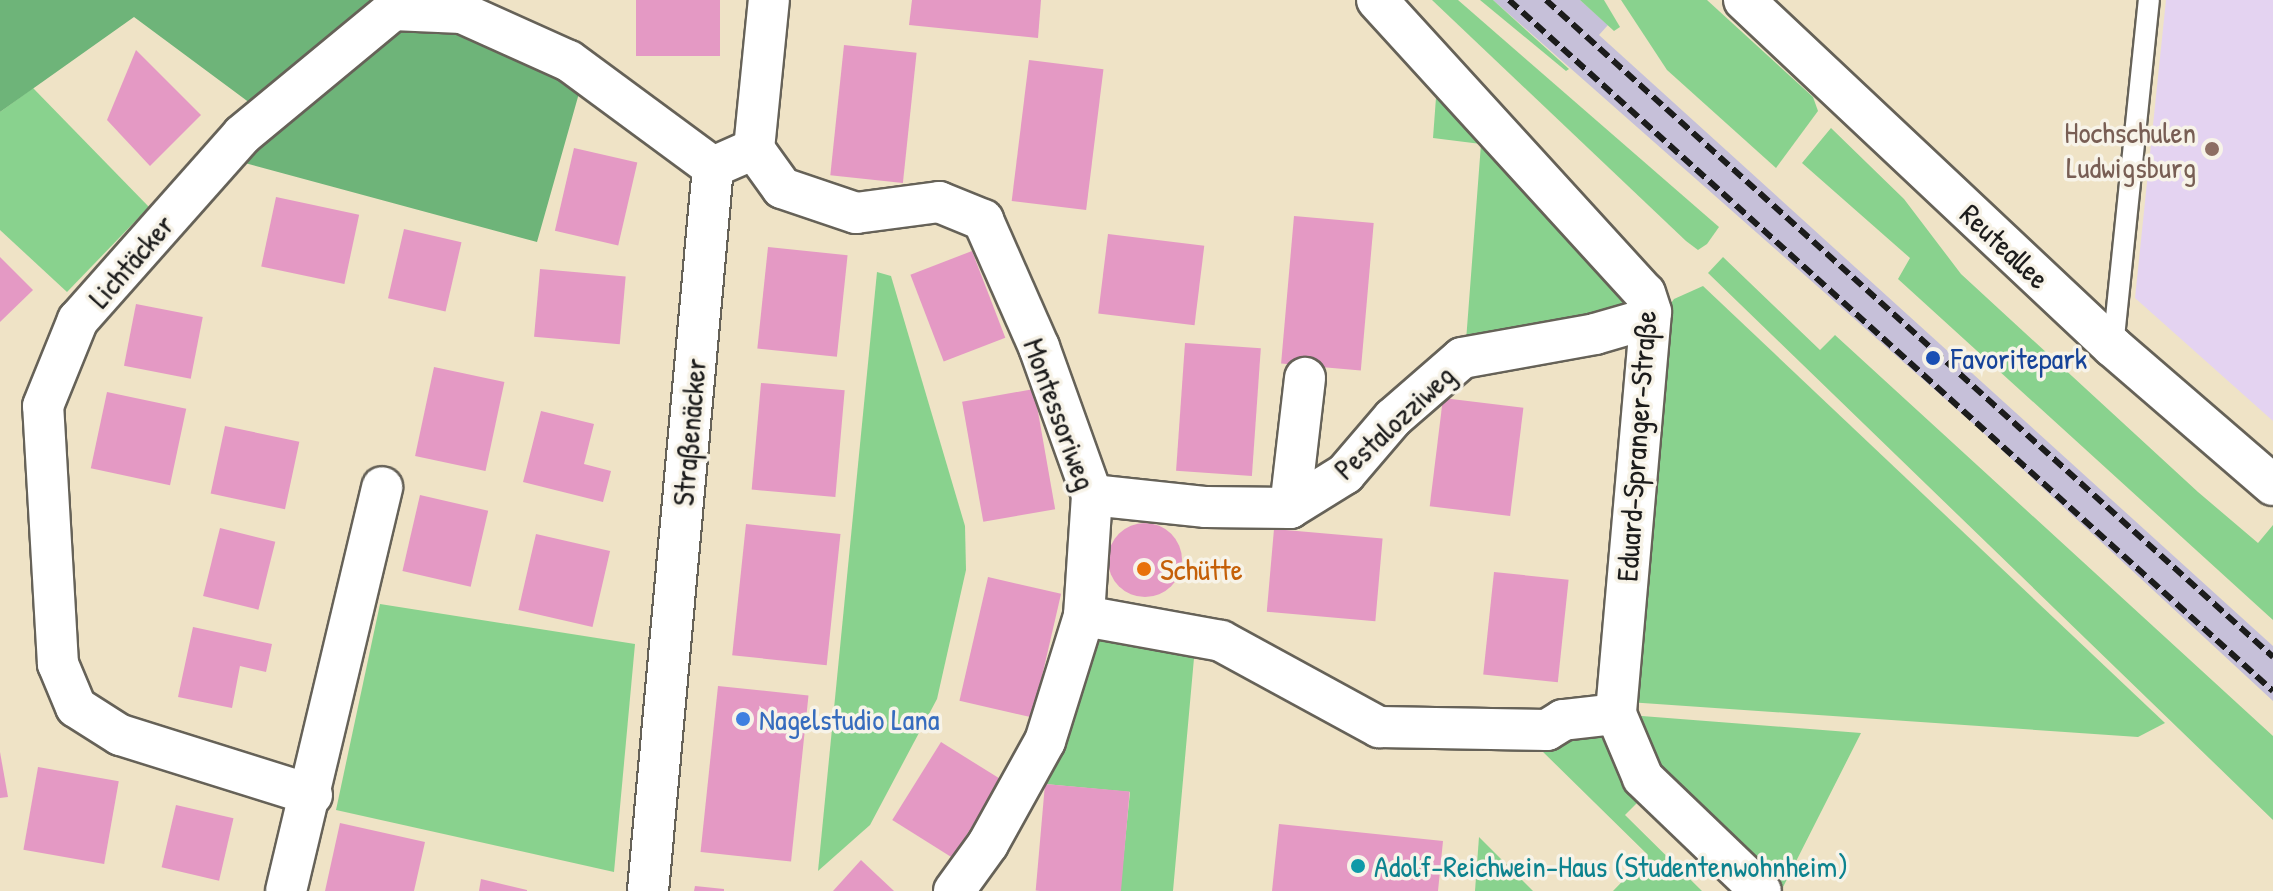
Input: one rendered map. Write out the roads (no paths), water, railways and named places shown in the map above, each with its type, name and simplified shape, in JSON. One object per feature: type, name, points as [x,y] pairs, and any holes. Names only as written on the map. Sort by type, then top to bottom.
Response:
[{"type":"street","points":[[713,167],[754,149],[769,0]]},
{"type":"street","name":"Eduard-Spranger-Straße","points":[[1377,0],[1645,293],[1650,318],[1616,714],[1643,778],[1761,891]]},
{"type":"street","name":"Reuteallee","points":[[1744,0],[2113,347],[2273,485]]},
{"type":"street","name":"Lichtäcker","points":[[312,795],[120,735],[76,707],[58,664],[43,406],[78,320],[242,135],[393,10],[460,6],[569,61],[713,167]]},
{"type":"street","name":"Montessoriweg","points":[[754,149],[782,188],[856,213],[939,202],[983,220],[1039,347],[1092,495],[1084,616],[1045,741],[988,844],[954,891]]},
{"type":"street","name":"Straßenäcker","points":[[648,891],[713,167]]},
{"type":"street","name":"Pestalozziweg","points":[[1290,508],[1345,474],[1393,418],[1462,358],[1595,334],[1650,318]]},
{"type":"street","points":[[1092,495],[1206,507],[1290,508],[1305,378]]},
{"type":"street","points":[[286,891],[312,795],[382,487]]},
{"type":"street","points":[[1084,616],[1221,641],[1379,727],[1547,730],[1563,720],[1616,714]]},
{"type":"lane","points":[[2113,347],[2149,0]]},
{"type":"railway","points":[[1509,0],[2273,691]]},
{"type":"railway","points":[[1546,0],[2273,657]]},
{"type":"place","name":"Hochschulen Ludwigsburg","points":[[2212,149]]},
{"type":"place","name":"Favoritepark","points":[[1933,358]]},
{"type":"place","name":"Schütte","points":[[1144,569]]},
{"type":"place","name":"Nagelstudio Lana","points":[[743,719]]},
{"type":"place","name":"Adolf-Reichwein-Haus (Studentenwohnheim)","points":[[1358,866]]}]
